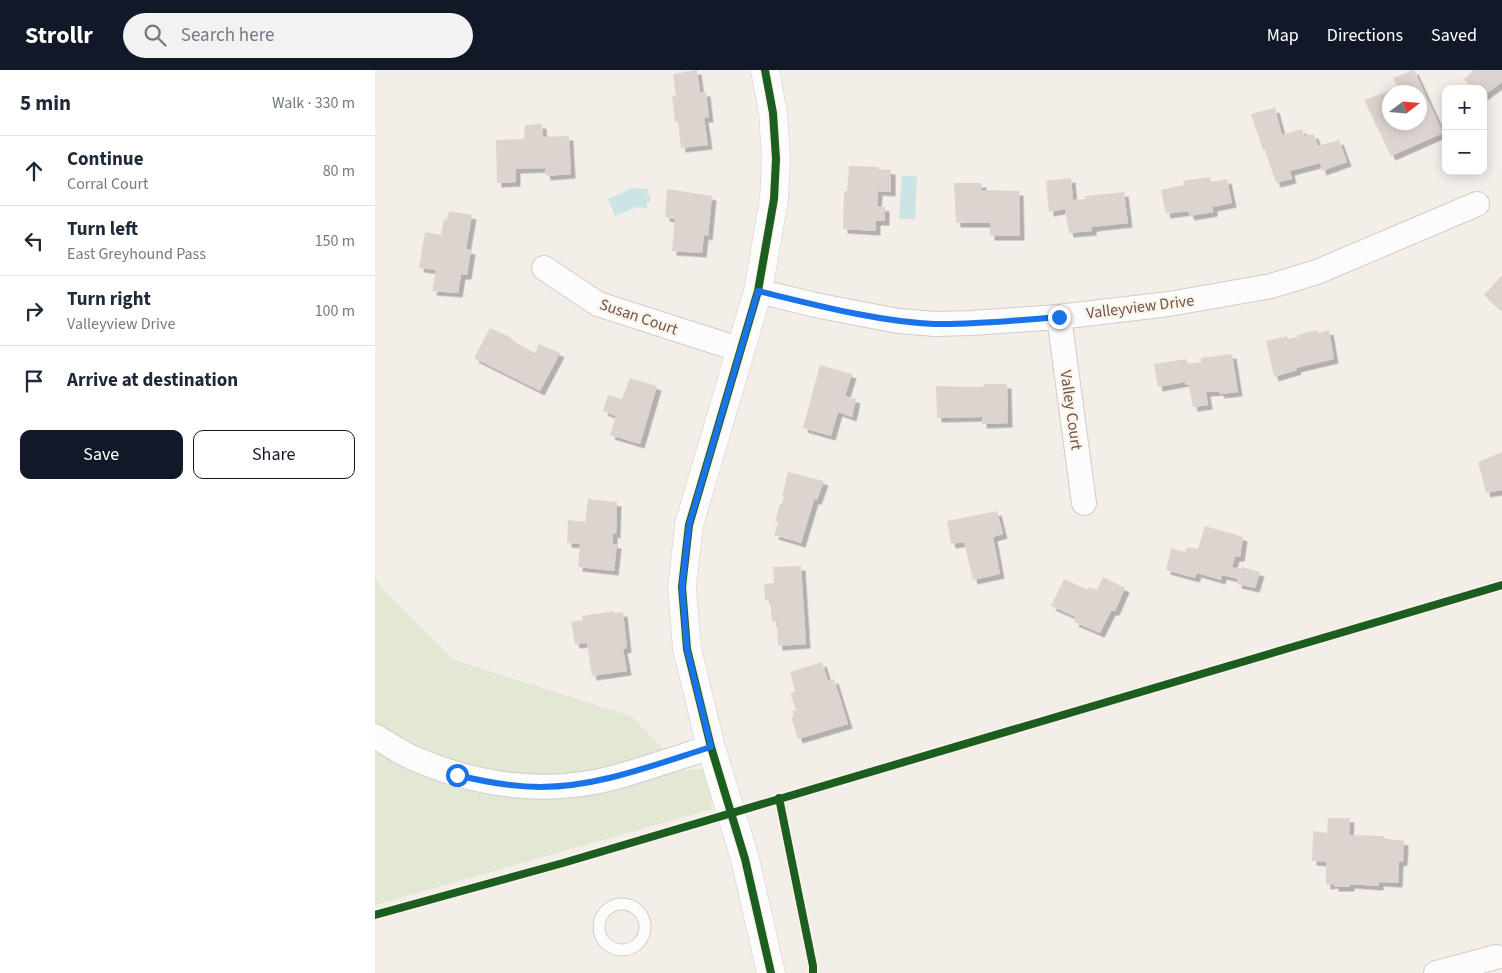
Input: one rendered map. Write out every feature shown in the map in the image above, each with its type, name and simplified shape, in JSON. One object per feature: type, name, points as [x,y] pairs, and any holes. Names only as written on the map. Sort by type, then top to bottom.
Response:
[{"type":"street","points":[[765,70],[773,114],[776,159],[774,199],[758,291],[689,525],[682,587],[687,649],[711,747],[745,859],[771,973]]},
{"type":"street","name":"Valleyview Drive","points":[[758,291],[815,305],[898,321],[935,324],[1059,317],[1169,304],[1271,286],[1317,272],[1477,204]]},
{"type":"street","name":"Susan Court","points":[[545,268],[598,304],[741,350]]},
{"type":"street","name":"Valley Court","points":[[1059,317],[1084,503]]},
{"type":"street","points":[[375,736],[410,757],[457,775],[486,782],[541,787],[577,784],[615,777],[711,747]]},
{"type":"street","points":[[1436,973],[1496,957]]},
{"type":"lane","points":[[625,903],[633,906],[643,918],[645,925],[644,933],[636,946],[629,949],[614,949],[608,945],[599,933],[600,918],[610,907],[625,903]]},
{"type":"green space","points":[[375,575],[381,588],[454,660],[631,716],[684,770],[707,769],[712,809],[375,905]]},
{"type":"water","points":[[902,176],[917,176],[915,219],[899,219]]},
{"type":"water","points":[[632,188],[648,189],[647,195],[650,195],[650,202],[647,202],[647,208],[637,207],[615,216],[608,199]]},
{"type":"building","points":[[697,70],[700,92],[706,92],[709,118],[704,118],[708,145],[681,148],[672,96],[676,96],[673,74]]},
{"type":"building","points":[[1414,70],[1421,85],[1396,85],[1393,78]]},
{"type":"building","points":[[1474,70],[1502,70],[1502,82],[1487,93],[1487,85],[1469,85],[1464,79]]},
{"type":"building","points":[[1382,94],[1382,130],[1427,130],[1427,98],[1442,133],[1391,156],[1364,100]]},
{"type":"building","points":[[1275,108],[1282,135],[1302,129],[1304,136],[1314,134],[1318,146],[1339,140],[1347,162],[1322,171],[1320,163],[1290,171],[1292,179],[1276,183],[1251,114]]},
{"type":"building","points":[[542,124],[543,137],[569,136],[571,174],[546,176],[545,168],[516,169],[516,182],[497,183],[496,140],[524,139],[525,125]]},
{"type":"building","points":[[849,166],[879,167],[878,169],[891,170],[891,192],[878,191],[877,206],[885,207],[885,221],[876,221],[876,231],[843,229],[844,192],[847,191]]},
{"type":"building","points":[[1210,177],[1211,182],[1227,179],[1232,203],[1213,207],[1213,212],[1190,216],[1188,211],[1166,214],[1161,190],[1184,185],[1183,181]]},
{"type":"building","points":[[1071,178],[1073,200],[1086,199],[1085,196],[1124,192],[1128,223],[1092,227],[1092,231],[1069,233],[1065,209],[1049,212],[1046,181]]},
{"type":"building","points":[[954,183],[982,183],[981,190],[1019,191],[1020,236],[990,236],[990,223],[956,223]]},
{"type":"building","points":[[667,189],[712,196],[708,236],[704,235],[702,253],[672,251],[675,219],[665,217]]},
{"type":"building","points":[[449,211],[472,215],[466,249],[471,250],[467,275],[461,275],[458,293],[432,291],[436,270],[419,268],[425,232],[441,235],[444,219],[447,220]]},
{"type":"building","points":[[1502,275],[1502,310],[1484,295]]},
{"type":"building","points":[[490,328],[512,338],[511,340],[535,353],[539,344],[560,353],[540,391],[474,358]]},
{"type":"building","points":[[1317,330],[1318,333],[1329,330],[1334,359],[1296,368],[1297,370],[1274,377],[1266,341],[1287,336],[1288,339],[1298,337],[1297,335]]},
{"type":"building","points":[[1232,354],[1238,392],[1220,394],[1219,391],[1206,392],[1208,405],[1193,407],[1189,385],[1185,385],[1185,382],[1158,387],[1154,364],[1186,359],[1188,364],[1201,362],[1201,358]]},
{"type":"building","points":[[820,365],[852,374],[845,396],[856,399],[852,417],[838,412],[831,436],[803,428]]},
{"type":"building","points":[[630,378],[657,386],[640,444],[610,435],[616,416],[603,411],[608,395],[622,399]]},
{"type":"building","points":[[984,384],[1007,384],[1008,423],[982,424],[982,417],[937,418],[936,386],[983,387]]},
{"type":"building","points":[[1502,452],[1502,490],[1486,493],[1478,462]]},
{"type":"building","points":[[788,472],[824,481],[817,500],[814,500],[801,543],[774,535],[778,523],[775,522],[784,497],[782,496]]},
{"type":"building","points":[[588,499],[617,502],[616,534],[613,533],[613,544],[617,544],[614,571],[578,567],[580,544],[567,543],[568,520],[585,522]]},
{"type":"building","points":[[997,511],[1003,534],[993,537],[1000,574],[973,580],[964,542],[951,544],[947,521]]},
{"type":"building","points":[[1205,526],[1243,537],[1240,557],[1235,557],[1232,567],[1241,569],[1242,567],[1260,572],[1255,588],[1237,584],[1238,579],[1222,575],[1221,580],[1197,573],[1195,578],[1166,570],[1171,548],[1185,552],[1187,547],[1198,549]]},
{"type":"building","points":[[801,566],[806,644],[778,646],[777,621],[772,622],[770,600],[765,600],[764,584],[774,583],[773,567]]},
{"type":"building","points":[[1103,577],[1125,588],[1115,611],[1111,611],[1100,633],[1074,622],[1076,617],[1051,606],[1064,579],[1088,590],[1089,587],[1097,590]]},
{"type":"building","points":[[614,611],[614,613],[623,612],[627,648],[623,649],[627,671],[592,676],[587,643],[575,644],[571,622],[583,620],[582,616]]},
{"type":"building","points":[[822,662],[828,681],[834,679],[848,724],[798,739],[791,717],[794,716],[792,711],[796,710],[790,693],[795,692],[790,672]]},
{"type":"building","points":[[1328,818],[1350,818],[1349,835],[1384,836],[1384,838],[1404,841],[1403,861],[1399,862],[1398,883],[1379,882],[1379,886],[1350,884],[1350,887],[1334,887],[1334,884],[1326,885],[1326,862],[1312,861],[1313,831],[1327,833]]},
{"type":"cycle path","points":[[765,70],[773,113],[776,159],[774,199],[758,291],[689,525],[682,587],[687,649],[711,747],[745,859],[771,973]]},
{"type":"cycle path","points":[[375,915],[563,863],[1502,585]]},
{"type":"cycle path","points":[[779,798],[813,973]]},
{"type":"route","points":[[457,775],[486,782],[516,786],[541,787],[577,784],[615,777],[711,747],[687,649],[682,587],[689,525],[758,291],[815,305],[898,321],[935,324],[1059,317]]}]
